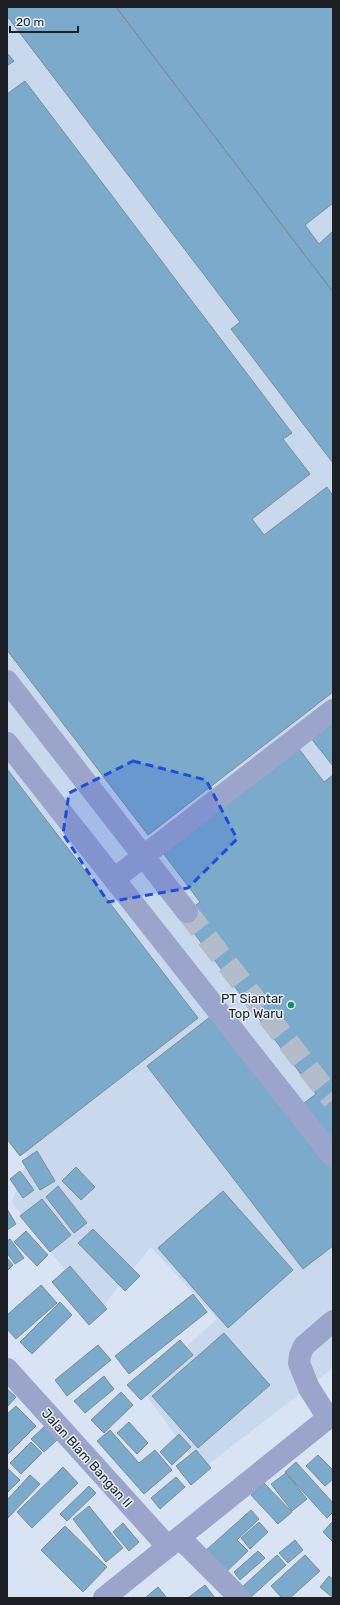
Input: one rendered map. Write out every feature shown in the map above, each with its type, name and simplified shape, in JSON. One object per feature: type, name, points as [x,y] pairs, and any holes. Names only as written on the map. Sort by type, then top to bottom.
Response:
[{"type":"street","points":[[7,681],[187,912]]},
{"type":"street","points":[[114,879],[333,710]]},
{"type":"street","points":[[7,743],[333,1157]]},
{"type":"street","points":[[104,1598],[331,1416],[309,1388],[299,1363],[300,1355],[304,1346],[333,1321]]},
{"type":"street","name":"Jalan Blam Bangan II","points":[[7,1369],[173,1543],[188,1546],[240,1598]]},
{"type":"highlighted area","points":[[133,761],[206,780],[237,839],[188,888],[108,902],[63,834],[69,793]]},
{"type":"shaded area","points":[[7,7],[333,7],[333,1368],[201,1470],[141,1388],[217,1319],[151,1247],[98,1312],[12,1202],[28,1157],[7,1134]]},
{"type":"building","points":[[7,7],[116,7],[333,292],[333,463],[231,329],[240,322],[7,16]]},
{"type":"building","points":[[116,7],[333,7],[333,203],[305,225],[319,244],[333,231],[333,292]]},
{"type":"building","points":[[7,53],[14,61],[7,66]]},
{"type":"building","points":[[25,81],[292,433],[283,439],[310,474],[252,519],[264,535],[327,487],[333,496],[333,692],[148,835],[7,650],[7,94]]},
{"type":"building","points":[[333,719],[333,766],[310,737]]},
{"type":"building","name":"PT Siantar Top Waru","points":[[296,745],[324,782],[333,775],[333,1141],[300,1106],[316,1094],[181,916],[200,902],[160,849]]},
{"type":"building","points":[[7,769],[198,1018],[20,1156],[7,1139]]},
{"type":"building","points":[[215,1013],[333,1167],[333,1246],[303,1269],[147,1066]]},
{"type":"building","points":[[37,1151],[55,1181],[40,1190],[22,1161]]},
{"type":"building","points":[[76,1167],[95,1187],[81,1200],[62,1181]]},
{"type":"building","points":[[20,1171],[34,1190],[23,1198],[10,1179]]},
{"type":"building","points":[[58,1186],[87,1223],[74,1233],[46,1197]]},
{"type":"building","points":[[223,1191],[293,1270],[228,1328],[158,1248]]},
{"type":"building","points":[[42,1199],[71,1235],[50,1252],[20,1216]]},
{"type":"building","points":[[7,1209],[16,1224],[7,1230]]},
{"type":"building","points":[[93,1229],[140,1276],[125,1291],[78,1243]]},
{"type":"building","points":[[26,1231],[48,1255],[37,1266],[14,1242]]},
{"type":"building","points":[[10,1239],[24,1258],[15,1264],[7,1253],[7,1241]]},
{"type":"building","points":[[7,1258],[13,1265],[7,1271]]},
{"type":"building","points":[[70,1266],[107,1309],[89,1325],[52,1282]]},
{"type":"building","points":[[41,1285],[57,1303],[16,1339],[7,1329],[7,1315]]},
{"type":"building","points":[[193,1294],[207,1312],[129,1374],[115,1356]]},
{"type":"building","points":[[60,1302],[72,1315],[32,1354],[20,1342]]},
{"type":"building","points":[[224,1333],[270,1385],[198,1448],[152,1396]]},
{"type":"building","points":[[180,1340],[193,1355],[141,1400],[127,1385]]},
{"type":"building","points":[[98,1345],[111,1360],[67,1396],[55,1380]]},
{"type":"building","points":[[104,1376],[114,1389],[85,1413],[74,1401]]},
{"type":"building","points":[[7,1389],[16,1397],[7,1407]]},
{"type":"building","points":[[121,1392],[133,1405],[104,1433],[91,1420]]},
{"type":"building","points":[[16,1406],[36,1426],[7,1455],[7,1414]]},
{"type":"building","points":[[129,1422],[148,1443],[137,1454],[117,1433]]},
{"type":"building","points":[[45,1426],[58,1439],[44,1452],[31,1439]]},
{"type":"building","points":[[110,1430],[139,1463],[155,1450],[172,1470],[144,1494],[97,1441]]},
{"type":"building","points":[[179,1434],[191,1447],[172,1465],[160,1452]]},
{"type":"building","points":[[31,1442],[42,1453],[21,1474],[10,1463]]},
{"type":"building","points":[[196,1450],[211,1468],[191,1485],[176,1466]]},
{"type":"building","points":[[318,1455],[333,1470],[333,1479],[325,1486],[306,1466]]},
{"type":"building","points":[[296,1462],[333,1503],[333,1512],[327,1518],[285,1472]]},
{"type":"building","points":[[63,1467],[78,1483],[32,1528],[17,1512]]},
{"type":"building","points":[[7,1468],[20,1480],[7,1493]]},
{"type":"building","points":[[286,1473],[307,1499],[292,1511],[271,1484]]},
{"type":"building","points":[[30,1475],[40,1484],[7,1519],[7,1500]]},
{"type":"building","points":[[176,1477],[185,1487],[160,1509],[151,1498]]},
{"type":"building","points":[[264,1483],[292,1512],[278,1524],[251,1495]]},
{"type":"building","points":[[89,1486],[96,1493],[67,1521],[60,1514]]},
{"type":"building","points":[[89,1506],[123,1548],[106,1562],[73,1519]]},
{"type":"building","points":[[251,1510],[259,1519],[237,1540],[248,1551],[224,1574],[204,1552]]},
{"type":"building","points":[[259,1522],[268,1532],[250,1549],[241,1538]]},
{"type":"building","points":[[332,1522],[333,1523],[333,1542],[323,1532]]},
{"type":"building","points":[[123,1523],[139,1542],[129,1551],[113,1532]]},
{"type":"building","points":[[65,1526],[107,1567],[83,1592],[41,1550]]},
{"type":"building","points":[[295,1540],[303,1550],[288,1563],[279,1553]]},
{"type":"building","points":[[258,1551],[265,1558],[240,1580],[234,1572]]},
{"type":"building","points":[[277,1555],[286,1565],[250,1598],[241,1588]]},
{"type":"building","points":[[305,1555],[320,1571],[290,1598],[282,1598],[271,1586]]},
{"type":"building","points":[[329,1576],[333,1579],[333,1598],[320,1587]]},
{"type":"building","points":[[205,1585],[215,1598],[188,1598]]},
{"type":"building","points":[[158,1587],[167,1598],[145,1598]]},
{"type":"tunnel","points":[[187,912],[333,1100]]},
{"type":"place","name":"PT Siantar Top Waru","points":[[291,1005]]}]
